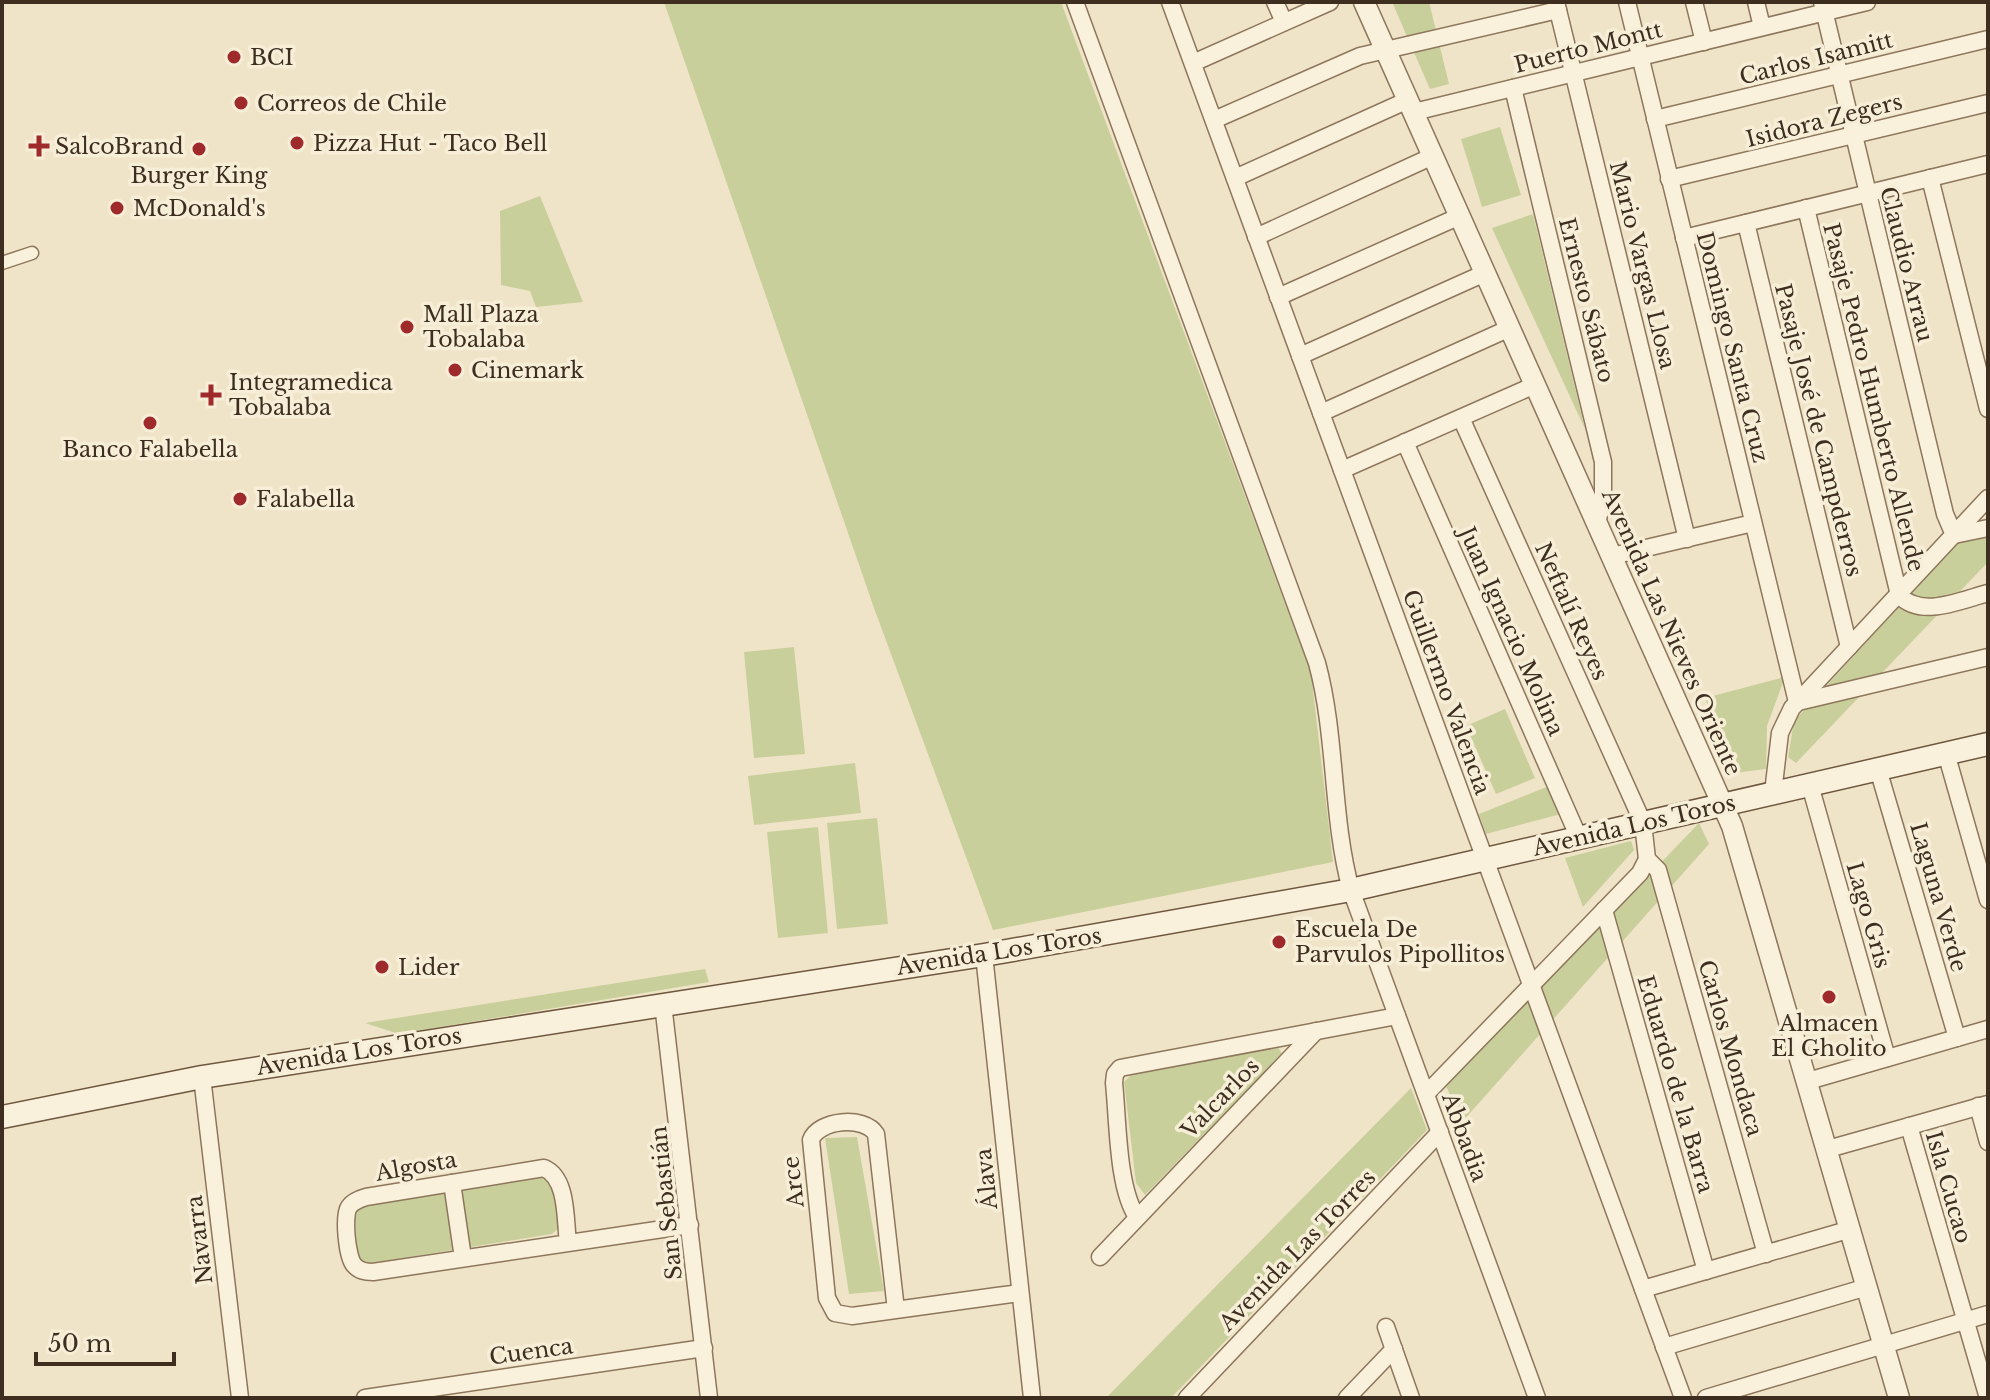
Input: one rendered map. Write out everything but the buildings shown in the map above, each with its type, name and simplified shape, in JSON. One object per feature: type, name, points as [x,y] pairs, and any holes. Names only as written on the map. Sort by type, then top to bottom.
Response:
[{"type":"main road","name":"Avenida Los Toros","points":[[2,1117],[202,1077],[984,955],[1351,890],[1988,744]]},
{"type":"street","name":"Abbadia","points":[[1075,2],[1317,663],[1326,702],[1351,890],[1537,1398]]},
{"type":"street","name":"Guillermo Valencia","points":[[1170,2],[1683,1398]]},
{"type":"street","points":[[1275,2],[1284,22]]},
{"type":"street","points":[[1193,63],[1330,2]]},
{"type":"street","name":"Avenida Las Nieves Oriente","points":[[1364,2],[1723,805],[1744,860],[1899,1398]]},
{"type":"street","name":"Domingo Santa Cruz","points":[[1627,2],[1797,702]]},
{"type":"street","points":[[1694,2],[1704,42]]},
{"type":"street","points":[[1756,2],[1762,27]]},
{"type":"street","name":"Puerto Montt","points":[[1235,178],[1411,106],[1513,88],[1762,27],[1823,7],[1867,2]]},
{"type":"street","points":[[1214,120],[1360,56],[1557,6]]},
{"type":"street","name":"Mario Vargas Llosa","points":[[1557,6],[1687,539]]},
{"type":"street","name":"Claudio Arrau","points":[[1823,7],[1945,514],[1954,535]]},
{"type":"street","name":"Carlos Isamitt","points":[[1655,119],[1988,39]]},
{"type":"street","name":"Ernesto Sábato","points":[[1513,88],[1603,462],[1603,496],[1597,524]]},
{"type":"street","name":"Isidora Zegers","points":[[1669,179],[1988,103]]},
{"type":"street","points":[[1256,237],[1433,156]]},
{"type":"street","points":[[1684,238],[1988,164]]},
{"type":"street","points":[[1930,178],[1988,409]]},
{"type":"street","name":"Pasaje Pedro Humberto Allende","points":[[1806,208],[1899,595]]},
{"type":"street","points":[[1278,297],[1460,216]]},
{"type":"street","name":"Pasaje José de Campderros","points":[[1746,223],[1849,647]]},
{"type":"street","points":[[2,263],[32,253]]},
{"type":"street","points":[[1300,356],[1485,273]]},
{"type":"street","points":[[1321,413],[1510,328]]},
{"type":"street","points":[[1342,470],[1535,385]]},
{"type":"street","name":"Neftalí Reyes","points":[[1461,418],[1643,823]]},
{"type":"street","name":"Juan Ignacio Molina","points":[[1405,442],[1579,838]]},
{"type":"street","points":[[1773,793],[1780,733],[1797,702],[1988,498]]},
{"type":"street","points":[[1612,556],[1753,523]]},
{"type":"street","points":[[1954,535],[1988,528]]},
{"type":"street","points":[[1899,595],[1905,602],[1920,608],[1988,593]]},
{"type":"street","points":[[1797,702],[1988,657]]},
{"type":"street","points":[[1946,753],[1988,900]]},
{"type":"street","name":"Laguna Verde","points":[[1878,769],[1957,1038]]},
{"type":"street","name":"Lago Gris","points":[[1810,785],[1887,1058]]},
{"type":"street","points":[[1426,1094],[1640,873],[1647,859],[1643,823]]},
{"type":"street","name":"Carlos Mondaca","points":[[1647,859],[1658,870],[1766,1254]]},
{"type":"street","name":"Eduardo de la Barra","points":[[1604,910],[1706,1271]]},
{"type":"street","name":"Álava","points":[[984,955],[1032,1398]]},
{"type":"street","name":"San Sebastián","points":[[663,1004],[709,1398]]},
{"type":"street","points":[[1137,1217],[1125,1185],[1114,1083],[1117,1071],[1123,1066],[1397,1016]]},
{"type":"street","points":[[1808,1081],[1988,1029]]},
{"type":"street","name":"Valcarlos","points":[[1100,1257],[1316,1031]]},
{"type":"street","name":"Navarra","points":[[202,1077],[240,1398]]},
{"type":"street","points":[[1828,1149],[1983,1105],[1988,1142]]},
{"type":"street","name":"Arce","points":[[896,1310],[876,1134],[870,1126],[861,1122],[822,1126],[814,1131],[811,1140],[828,1304],[835,1313],[845,1317],[1020,1293]]},
{"type":"street","name":"Isla Cucao","points":[[1909,1126],[1988,1398]]},
{"type":"street","name":"Avenida Las Torres","points":[[1187,1398],[1440,1132]]},
{"type":"street","name":"Algosta","points":[[568,1243],[559,1181],[549,1170],[538,1168],[366,1197],[355,1201],[346,1216],[353,1265],[367,1272],[568,1243],[690,1225]]},
{"type":"street","points":[[452,1183],[463,1258]]},
{"type":"street","points":[[1643,1289],[1851,1229]]},
{"type":"street","points":[[1664,1347],[1867,1287]]},
{"type":"street","points":[[1706,1398],[1988,1314]]},
{"type":"street","points":[[1386,1327],[1411,1398]]},
{"type":"street","name":"Cuenca","points":[[365,1398],[704,1348]]},
{"type":"street","points":[[1347,1398],[1394,1349]]},
{"type":"green space","points":[[664,2],[1061,2],[1311,673],[1333,862],[993,930],[874,608]]},
{"type":"green space","points":[[1392,2],[1429,2],[1449,84],[1430,89]]},
{"type":"green space","points":[[1500,127],[1521,195],[1482,207],[1461,139]]},
{"type":"green space","points":[[540,196],[583,302],[536,307],[530,291],[501,285],[500,211]]},
{"type":"green space","points":[[1533,214],[1585,429],[1492,228]]},
{"type":"green space","points":[[1988,537],[1988,562],[1796,763],[1788,757],[1794,721],[1958,543]]},
{"type":"green space","points":[[794,647],[805,754],[754,758],[744,652]]},
{"type":"green space","points":[[1785,677],[1767,726],[1766,769],[1734,773],[1705,698]]},
{"type":"green space","points":[[1505,709],[1535,778],[1496,794],[1466,726]]},
{"type":"green space","points":[[855,763],[861,813],[754,825],[748,776]]},
{"type":"green space","points":[[1549,786],[1561,814],[1486,834],[1479,814]]},
{"type":"green space","points":[[877,818],[888,924],[837,929],[827,823]]},
{"type":"green space","points":[[1699,823],[1709,844],[1462,1122],[1446,1086]]},
{"type":"green space","points":[[818,827],[828,933],[778,938],[767,832]]},
{"type":"green space","points":[[1631,841],[1634,850],[1583,907],[1565,858]]},
{"type":"green space","points":[[705,969],[709,982],[399,1034],[365,1023]]},
{"type":"green space","points":[[1278,1047],[1282,1054],[1145,1195],[1136,1183],[1124,1082],[1132,1074]]},
{"type":"green space","points":[[1411,1088],[1427,1130],[1171,1398],[1106,1398]]},
{"type":"green space","points":[[857,1137],[884,1291],[849,1294],[825,1138]]},
{"type":"green space","points":[[539,1173],[552,1181],[560,1227],[552,1234],[365,1264],[357,1256],[355,1212],[367,1201]]},
{"type":"place","name":"BCI","points":[[234,57]]},
{"type":"place","name":"Correos de Chile","points":[[241,103]]},
{"type":"place","name":"Pizza Hut - Taco Bell","points":[[297,143]]},
{"type":"place","name":"SalcoBrand","points":[[39,146]]},
{"type":"place","name":"Burger King","points":[[199,149]]},
{"type":"place","name":"McDonald's","points":[[117,208]]},
{"type":"place","name":"Mall Plaza Tobalaba","points":[[407,327]]},
{"type":"place","name":"Cinemark","points":[[455,370]]},
{"type":"place","name":"Integramedica Tobalaba","points":[[211,395]]},
{"type":"place","name":"Banco Falabella","points":[[150,423]]},
{"type":"place","name":"Falabella","points":[[240,499]]},
{"type":"place","name":"Escuela De Parvulos Pipollitos","points":[[1279,942]]},
{"type":"place","name":"Lider","points":[[382,967]]},
{"type":"place","name":"Almacen El Gholito","points":[[1829,997]]}]
